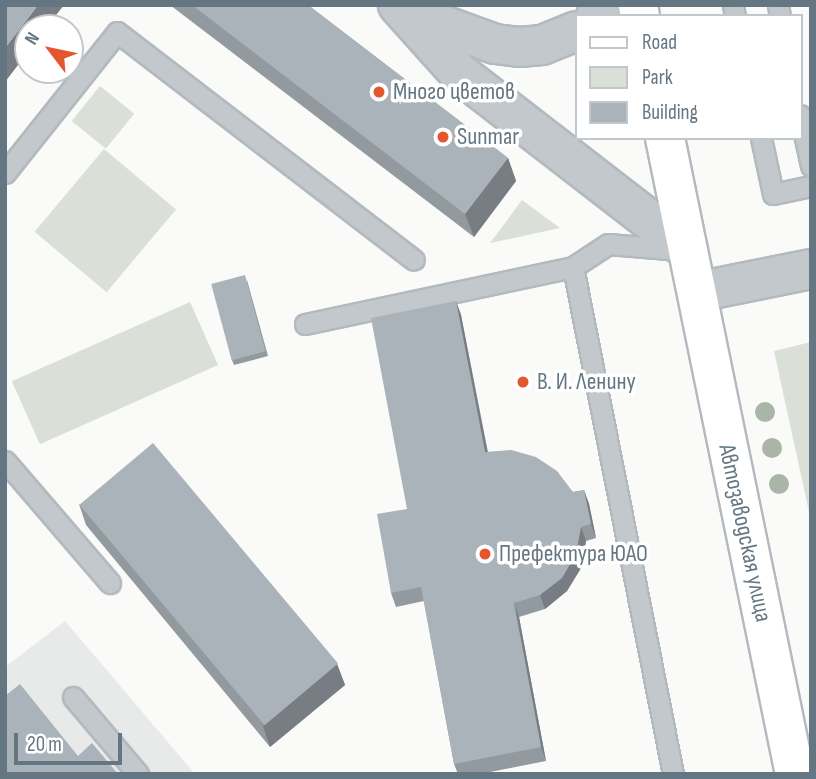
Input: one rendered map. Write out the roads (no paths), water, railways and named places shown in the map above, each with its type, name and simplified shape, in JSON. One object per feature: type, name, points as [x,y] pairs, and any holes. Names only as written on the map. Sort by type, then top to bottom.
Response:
[{"type":"main road","name":"Автозаводская улица","points":[[665,140],[795,774]]},
{"type":"street","points":[[403,9],[495,44],[519,47],[542,45],[574,32]]},
{"type":"street","points":[[403,9],[459,73],[688,250]]},
{"type":"street","points":[[697,292],[811,269]]},
{"type":"lane","points":[[5,173],[117,32],[414,260]]},
{"type":"lane","points":[[802,124],[811,166]]},
{"type":"lane","points":[[761,140],[773,194],[811,186]]},
{"type":"lane","points":[[305,324],[573,267],[608,244],[688,250]]},
{"type":"lane","points":[[573,267],[673,774]]},
{"type":"lane","points":[[5,461],[110,583]]},
{"type":"lane","points":[[73,697],[138,774]]},
{"type":"place","name":"Много цветов","points":[[379,92]]},
{"type":"place","name":"Sunmar","points":[[443,137]]},
{"type":"place","name":"В. И. Ленину","points":[[523,382]]},
{"type":"place","name":"Префектура ЮАО","points":[[485,554]]}]
